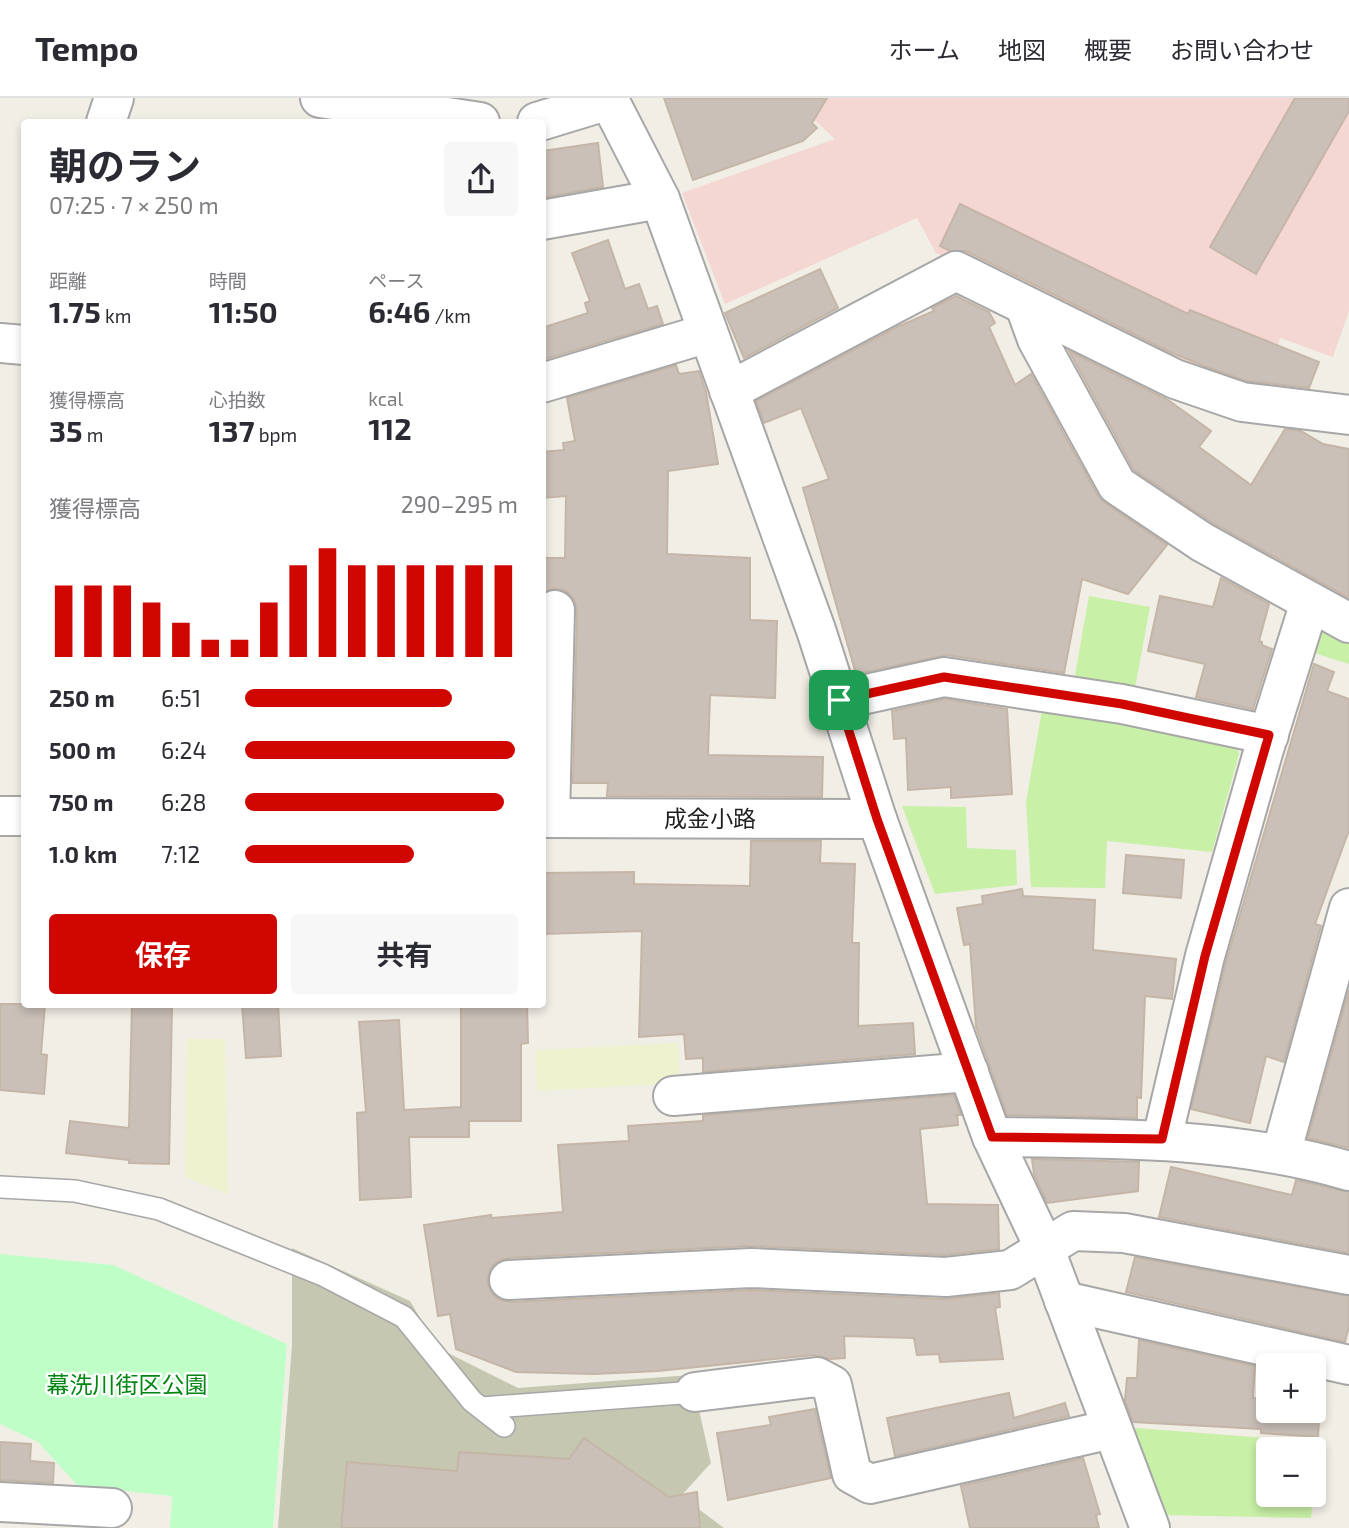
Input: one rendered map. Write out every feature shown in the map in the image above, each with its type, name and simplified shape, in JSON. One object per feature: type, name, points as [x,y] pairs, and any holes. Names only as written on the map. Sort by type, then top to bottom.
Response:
[{"type":"street","points":[[107,119],[114,98]]},
{"type":"street","points":[[320,98],[460,119]]},
{"type":"street","points":[[546,119],[608,99],[660,199],[816,629],[877,819],[992,1137],[1044,1247],[1150,1528]]},
{"type":"street","points":[[546,219],[660,199]]},
{"type":"street","points":[[729,391],[956,271],[1175,379],[1242,402],[1349,415]]},
{"type":"street","points":[[1025,306],[1037,340],[1117,485],[1202,542],[1349,624]]},
{"type":"street","points":[[546,382],[708,333]]},
{"type":"street","points":[[0,343],[21,345]]},
{"type":"street","points":[[1162,1139],[1205,956],[1310,602]]},
{"type":"street","points":[[546,818],[555,610]]},
{"type":"street","points":[[839,700],[944,677],[1122,704],[1269,735]]},
{"type":"street","points":[[0,816],[21,816]]},
{"type":"street","name":"成金小路","points":[[546,818],[877,819]]},
{"type":"street","points":[[1281,1154],[1339,984],[1349,908]]},
{"type":"street","points":[[673,1096],[969,1072]]},
{"type":"street","points":[[992,1137],[1162,1139],[1281,1154],[1349,1171]]},
{"type":"street","points":[[509,1280],[751,1268],[946,1277],[1010,1270],[1073,1231],[1124,1233],[1349,1275]]},
{"type":"street","points":[[1064,1301],[1349,1365]]},
{"type":"street","points":[[695,1392],[817,1377],[832,1385],[852,1474],[870,1484],[1112,1429]]},
{"type":"street","points":[[0,1502],[112,1508]]},
{"type":"lane","points":[[0,1188],[75,1191],[159,1209],[323,1275],[404,1317],[472,1401],[504,1426]]},
{"type":"lane","points":[[482,1408],[695,1392]]},
{"type":"shaded area","points":[[791,98],[1349,98],[1349,311],[1333,357],[1280,338],[1266,393],[1147,353],[936,253],[917,218],[725,304],[682,193],[835,139]]},
{"type":"shaded area","points":[[187,1039],[225,1039],[228,1194],[185,1177]]},
{"type":"shaded area","points":[[678,1043],[680,1083],[537,1091],[535,1050]]},
{"type":"shaded area","points":[[292,1248],[410,1301],[438,1348],[518,1388],[691,1375],[711,1463],[681,1496],[724,1528],[278,1528],[292,1345]]},
{"type":"green space","points":[[1089,596],[1150,607],[1135,688],[1074,681]]},
{"type":"green space","points":[[1321,627],[1349,638],[1349,664],[1311,652]]},
{"type":"green space","points":[[1042,710],[1116,713],[1236,744],[1239,754],[1212,852],[1107,841],[1105,888],[1031,887],[1026,802]]},
{"type":"green space","points":[[902,806],[966,807],[967,848],[1016,850],[1017,885],[935,894]]},
{"type":"green space","name":"幕洗川街区公園","points":[[0,1254],[113,1265],[287,1344],[273,1528],[170,1528],[172,1496],[78,1486],[38,1442],[0,1424]]},
{"type":"green space","points":[[1136,1428],[1256,1437],[1256,1507],[1312,1507],[1311,1518],[1162,1515],[1133,1435]]},
{"type":"building","points":[[664,98],[827,98],[812,123],[817,128],[803,141],[693,180]]},
{"type":"building","points":[[1295,98],[1349,98],[1349,111],[1256,274],[1210,247]]},
{"type":"building","points":[[598,143],[603,187],[546,197],[546,150]]},
{"type":"building","points":[[960,204],[1188,314],[1190,310],[1319,362],[1309,388],[1247,381],[1209,368],[1170,352],[966,251],[950,251],[940,246]]},
{"type":"building","points":[[608,240],[625,289],[639,284],[648,309],[657,306],[663,324],[546,359],[546,327],[588,313],[585,303],[590,301],[572,253]]},
{"type":"building","points":[[820,269],[838,308],[744,358],[725,313]]},
{"type":"building","points":[[956,296],[989,312],[995,323],[989,327],[1015,385],[1031,374],[1098,496],[1167,545],[1128,594],[1082,579],[1064,673],[947,655],[856,674],[803,488],[829,479],[801,408],[764,423],[756,401],[897,327],[934,311],[932,308]]},
{"type":"building","points":[[1069,351],[1168,400],[1211,431],[1199,447],[1251,485],[1285,429],[1301,431],[1323,444],[1349,449],[1349,598],[1213,523],[1134,470]]},
{"type":"building","points":[[676,365],[679,374],[699,371],[706,392],[718,464],[668,471],[667,554],[750,558],[750,620],[777,621],[775,698],[710,695],[708,755],[823,757],[822,797],[607,796],[608,783],[573,783],[577,611],[574,599],[566,591],[555,588],[546,591],[546,558],[565,558],[566,496],[546,498],[546,452],[564,450],[563,443],[575,441],[567,398]]},
{"type":"building","points":[[1221,578],[1269,604],[1259,641],[1272,649],[1253,709],[1196,697],[1205,664],[1148,651],[1160,596],[1213,607]]},
{"type":"building","points":[[1314,664],[1334,672],[1327,691],[1349,699],[1349,830],[1315,924],[1321,926],[1284,1062],[1266,1056],[1250,1123],[1191,1109],[1226,962]]},
{"type":"building","points":[[945,699],[1007,709],[1012,794],[951,798],[951,787],[908,790],[906,738],[894,739],[892,711]]},
{"type":"building","points":[[751,841],[821,841],[820,863],[855,864],[852,943],[859,943],[858,1026],[913,1023],[915,1054],[703,1072],[703,1058],[686,1059],[684,1034],[639,1037],[642,931],[546,934],[546,873],[634,872],[634,884],[750,886]]},
{"type":"building","points":[[1126,855],[1184,860],[1181,898],[1123,893]]},
{"type":"building","points":[[1022,889],[1023,896],[1095,900],[1093,950],[1176,959],[1172,999],[1145,996],[1141,1098],[1137,1097],[1137,1118],[1007,1115],[976,1027],[970,944],[964,945],[957,908],[983,904],[982,896]]},
{"type":"building","points":[[1349,990],[1349,1148],[1308,1138]]},
{"type":"building","points":[[0,1004],[21,1004],[21,1008],[45,1008],[41,1054],[47,1055],[44,1094],[0,1090]]},
{"type":"building","points":[[132,1008],[172,1008],[169,1164],[129,1163],[129,1160],[66,1153],[70,1121],[129,1128]]},
{"type":"building","points":[[242,1008],[278,1008],[281,1056],[246,1058]]},
{"type":"building","points":[[461,1008],[527,1008],[528,1043],[521,1044],[521,1121],[469,1121],[469,1137],[409,1137],[411,1197],[360,1200],[357,1113],[366,1112],[359,1022],[399,1020],[404,1110],[461,1107]]},
{"type":"building","points":[[954,1095],[961,1115],[957,1115],[958,1125],[920,1129],[927,1204],[998,1205],[999,1249],[945,1255],[750,1246],[508,1258],[498,1261],[490,1269],[487,1282],[498,1299],[510,1302],[751,1290],[945,1299],[999,1293],[1000,1307],[995,1308],[1003,1359],[940,1362],[939,1354],[917,1355],[914,1338],[844,1336],[845,1358],[830,1359],[814,1355],[658,1371],[594,1374],[516,1372],[456,1349],[450,1314],[438,1316],[424,1225],[491,1215],[491,1218],[563,1212],[558,1145],[629,1141],[628,1126],[703,1121],[703,1115]]},
{"type":"building","points":[[1032,1159],[1139,1162],[1138,1191],[1047,1203],[1034,1174]]},
{"type":"building","points":[[1171,1167],[1292,1195],[1296,1180],[1349,1192],[1349,1253],[1159,1217]]},
{"type":"building","points":[[1135,1257],[1349,1296],[1349,1326],[1345,1342],[1126,1292]]},
{"type":"building","points":[[1139,1340],[1255,1366],[1253,1398],[1256,1398],[1256,1423],[1319,1423],[1318,1437],[1261,1433],[1261,1429],[1133,1422],[1125,1400],[1127,1378],[1137,1378]]},
{"type":"building","points":[[1009,1393],[1014,1418],[1065,1403],[1069,1416],[895,1456],[887,1418]]},
{"type":"building","points":[[815,1409],[831,1478],[728,1500],[717,1433],[771,1425],[769,1417]]},
{"type":"building","points":[[584,1438],[669,1497],[697,1492],[700,1528],[341,1528],[347,1462],[457,1471],[459,1452],[569,1459]]},
{"type":"building","points":[[0,1442],[31,1444],[30,1461],[54,1463],[53,1483],[0,1480]]},
{"type":"building","points":[[1083,1458],[1100,1514],[1096,1515],[1099,1528],[970,1528],[961,1486]]},
{"type":"route","points":[[944,677],[1122,704],[1269,735],[1205,956],[1162,1139],[992,1137],[877,819],[839,700],[944,677]]}]
